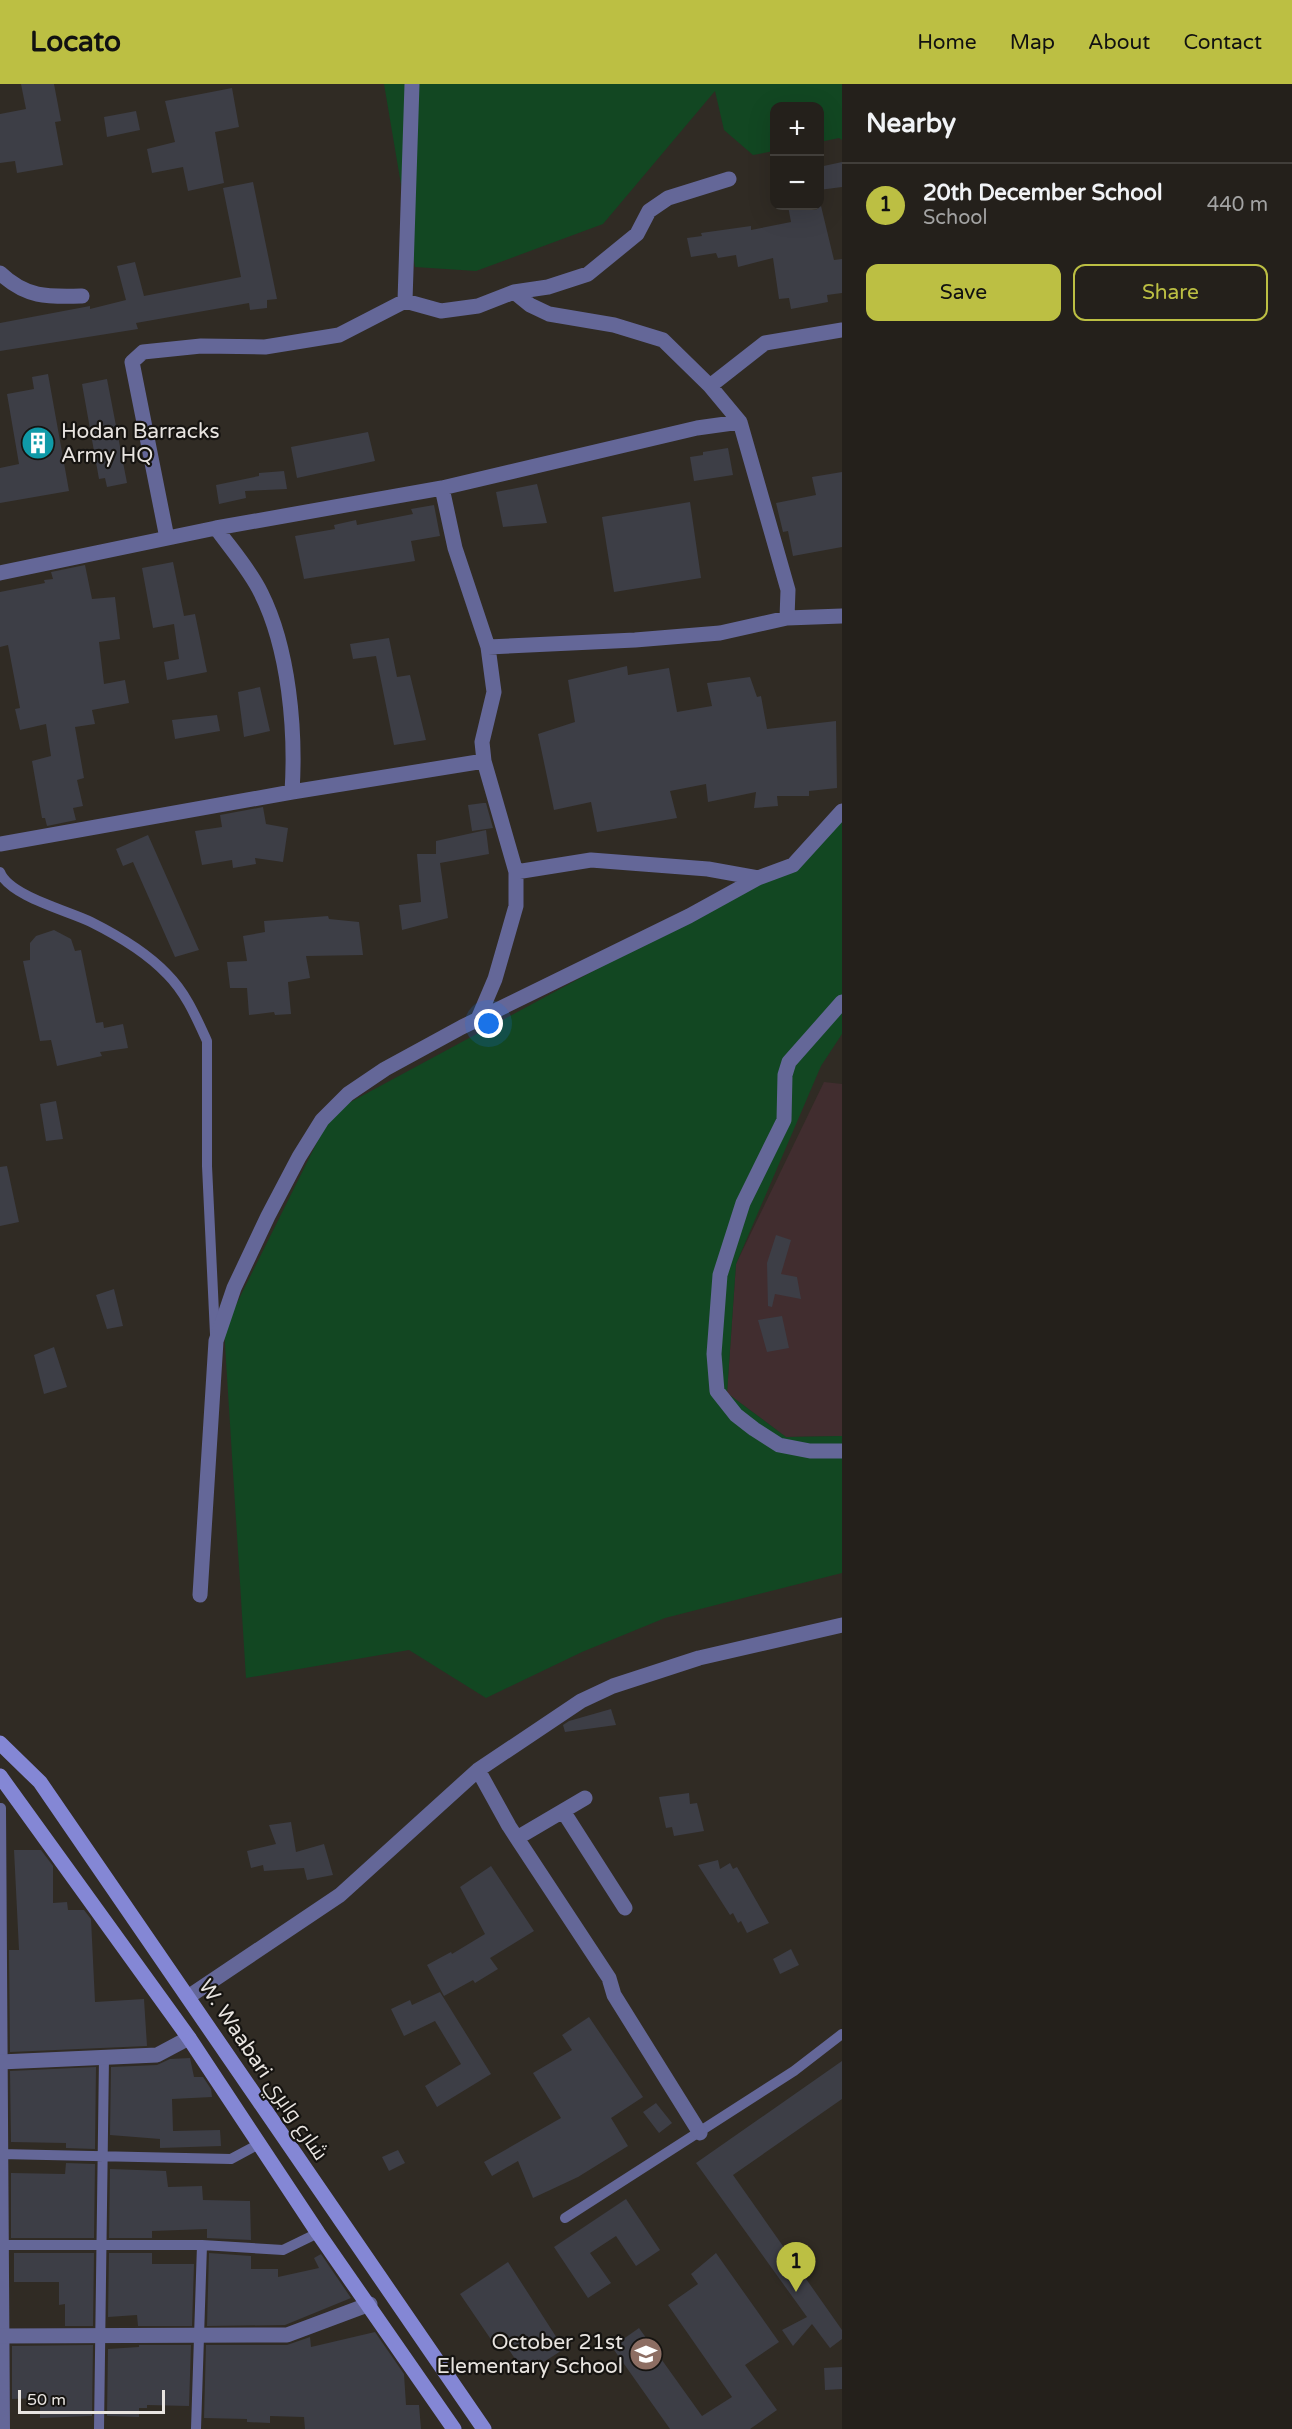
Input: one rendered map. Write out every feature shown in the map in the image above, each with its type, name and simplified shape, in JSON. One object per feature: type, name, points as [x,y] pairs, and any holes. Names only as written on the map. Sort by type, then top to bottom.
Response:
[{"type":"main road","name":"W. Waabari شارع وابري","points":[[0,1743],[40,1782],[484,2429]]},
{"type":"main road","name":"W. Waabari شارع وابري","points":[[0,1776],[90,1904],[189,2038],[261,2143],[318,2233],[370,2304],[451,2428]]},
{"type":"street","points":[[405,300],[412,84]]},
{"type":"street","points":[[167,538],[132,362],[143,352],[201,346],[265,347],[339,335],[405,300],[441,311],[478,306],[514,292],[548,287],[588,274],[637,234],[649,211],[668,198],[729,179]]},
{"type":"street","points":[[0,273],[22,289],[43,297],[82,296]]},
{"type":"street","points":[[514,292],[530,305],[549,314],[614,325],[663,340],[710,386],[740,422],[788,590],[787,618]]},
{"type":"street","points":[[710,386],[765,343],[842,330]]},
{"type":"street","points":[[0,573],[216,528],[442,488],[697,428],[740,422]]},
{"type":"street","points":[[442,488],[455,548],[488,647],[494,692],[482,742],[484,761],[516,872],[516,906],[495,979],[478,1018]]},
{"type":"street","points":[[216,528],[261,592],[280,650],[295,747],[292,792]]},
{"type":"street","points":[[488,647],[635,640],[720,633],[787,618],[842,616]]},
{"type":"street","points":[[0,844],[292,792],[484,761]]},
{"type":"street","points":[[200,1595],[216,1341],[234,1288],[268,1216],[299,1157],[322,1120],[348,1094],[478,1018],[689,916],[758,878],[793,865],[842,811]]},
{"type":"street","points":[[516,872],[591,860],[708,869],[758,878]]},
{"type":"street","points":[[842,1002],[789,1062],[785,1075],[784,1120],[743,1203],[720,1275],[714,1354],[717,1391],[736,1415],[754,1429],[779,1445],[810,1451],[842,1451]]},
{"type":"street","points":[[188,1997],[340,1895],[478,1770],[581,1701],[613,1686],[699,1658],[842,1624]]},
{"type":"street","points":[[478,1770],[517,1838],[609,1978],[614,1995],[700,2133]]},
{"type":"street","points":[[517,1838],[585,1798]]},
{"type":"street","points":[[563,1811],[625,1908]]},
{"type":"street","points":[[1,2062],[156,2055],[189,2038]]},
{"type":"street","points":[[2,2337],[287,2335],[370,2304]]},
{"type":"lane","points":[[0,872],[2,878],[52,908],[90,922],[124,941],[166,973],[188,1000],[204,1034],[207,1041],[207,1166],[216,1341]]},
{"type":"lane","points":[[5,2429],[2,2337],[0,1808],[16,1796]]},
{"type":"lane","points":[[565,2218],[794,2072],[842,2034]]},
{"type":"lane","points":[[99,2429],[104,2057]]},
{"type":"lane","points":[[1,2154],[231,2159],[261,2143]]},
{"type":"lane","points":[[2,2245],[202,2245],[283,2250],[318,2233]]},
{"type":"lane","points":[[196,2429],[197,2337],[202,2245]]},
{"type":"shaded area","points":[[824,1082],[842,1084],[842,1436],[786,1437],[727,1393],[736,1264]]},
{"type":"green space","points":[[384,84],[842,84],[842,140],[839,138],[824,141],[824,102],[770,102],[770,152],[753,155],[724,130],[715,91],[603,224],[476,271],[415,267]]},
{"type":"green space","points":[[842,820],[842,1034],[821,1066],[736,1264],[727,1393],[786,1437],[842,1436],[842,1573],[665,1618],[582,1652],[486,1698],[409,1650],[246,1678],[224,1329],[332,1112],[803,858]]},
{"type":"building","points":[[21,84],[54,84],[61,121],[55,122],[63,165],[17,173],[15,161],[0,163],[0,114],[26,109]]},
{"type":"building","points":[[232,88],[239,127],[215,132],[224,183],[188,191],[183,167],[152,173],[147,149],[175,142],[165,101]]},
{"type":"building","points":[[136,111],[140,130],[107,137],[104,117]]},
{"type":"building","points":[[842,162],[842,187],[824,189],[824,166]]},
{"type":"building","points":[[253,182],[277,299],[267,300],[267,308],[250,310],[249,303],[136,323],[138,329],[0,351],[0,323],[90,306],[90,309],[126,300],[117,266],[135,262],[144,296],[241,277],[223,188]]},
{"type":"building","points":[[789,210],[822,210],[834,260],[842,259],[842,293],[827,295],[828,302],[791,309],[789,298],[779,299],[773,258],[738,267],[736,255],[718,258],[716,253],[691,257],[687,238],[702,236],[701,233],[751,226],[751,230],[791,222]]},
{"type":"building","name":"Hodan Barracks Army HQ","points":[[48,374],[69,491],[0,503],[0,468],[19,464],[7,394],[34,389],[32,377]]},
{"type":"building","points":[[107,379],[127,483],[107,487],[105,478],[99,479],[82,384]]},
{"type":"building","points":[[368,432],[375,461],[297,478],[291,447]]},
{"type":"building","points":[[728,448],[733,475],[694,481],[690,457],[703,455],[703,452]]},
{"type":"building","points":[[284,471],[287,489],[245,491],[246,498],[219,504],[216,485],[259,476],[259,473]]},
{"type":"building","points":[[842,472],[842,547],[793,556],[788,531],[783,532],[776,503],[816,495],[812,477]]},
{"type":"building","points":[[537,484],[547,523],[503,527],[496,492]]},
{"type":"building","points":[[690,502],[701,578],[614,592],[602,517]]},
{"type":"building","points":[[434,505],[440,536],[411,541],[415,561],[304,579],[295,536],[335,529],[334,525],[356,520],[357,525],[413,514],[411,509]]},
{"type":"building","points":[[173,562],[184,616],[195,614],[207,672],[167,680],[164,662],[179,659],[174,624],[153,628],[142,568]]},
{"type":"building","points":[[85,565],[92,599],[115,597],[120,639],[99,642],[104,684],[125,680],[129,703],[92,710],[95,724],[75,727],[84,778],[77,780],[83,806],[73,808],[76,820],[47,826],[45,818],[42,818],[32,761],[51,756],[46,724],[20,730],[15,709],[20,708],[8,645],[0,647],[0,592],[45,583],[44,580],[53,579],[51,572]]},
{"type":"building","points":[[389,638],[397,677],[410,675],[426,740],[394,745],[376,656],[353,659],[350,644]]},
{"type":"building","points":[[627,666],[628,675],[669,668],[677,712],[712,706],[707,683],[750,677],[757,697],[761,696],[767,729],[836,721],[837,788],[809,791],[809,796],[777,796],[778,806],[754,808],[756,792],[708,802],[706,784],[670,791],[677,818],[597,832],[591,802],[554,810],[538,734],[575,722],[568,680]]},
{"type":"building","points":[[260,687],[270,731],[244,737],[238,692]]},
{"type":"building","points":[[217,715],[220,731],[175,739],[172,720]]},
{"type":"building","points":[[486,803],[493,828],[472,831],[468,805]]},
{"type":"building","points":[[263,807],[266,824],[288,828],[283,862],[255,858],[256,864],[233,868],[232,860],[202,865],[195,831],[222,827],[220,815]]},
{"type":"building","points":[[486,830],[489,854],[440,863],[448,918],[402,930],[399,905],[421,902],[417,854],[436,854],[436,841]]},
{"type":"building","points":[[148,835],[199,950],[175,957],[133,862],[123,866],[116,849]]},
{"type":"building","points":[[328,916],[329,919],[359,922],[363,955],[306,956],[310,978],[288,982],[291,1014],[275,1015],[274,1012],[249,1015],[247,988],[230,988],[227,962],[247,961],[243,936],[265,932],[264,921]]},
{"type":"building","points":[[54,930],[71,939],[75,951],[81,950],[96,1023],[103,1022],[104,1028],[123,1024],[128,1048],[100,1052],[102,1056],[57,1066],[51,1040],[40,1041],[23,961],[30,960],[30,943],[36,936]]},
{"type":"building","points":[[56,1101],[63,1139],[46,1141],[40,1104]]},
{"type":"building","points":[[7,1166],[19,1222],[0,1226],[0,1167]]},
{"type":"building","points":[[776,1235],[791,1240],[781,1274],[797,1277],[801,1299],[775,1294],[772,1307],[768,1306],[767,1263]]},
{"type":"building","points":[[114,1289],[123,1326],[107,1329],[96,1295]]},
{"type":"building","points":[[782,1316],[789,1348],[767,1352],[758,1320]]},
{"type":"building","points":[[54,1347],[67,1387],[44,1394],[34,1355]]},
{"type":"building","points":[[611,1709],[616,1725],[565,1732],[563,1725],[569,1721]]},
{"type":"building","points":[[689,1793],[690,1804],[697,1803],[704,1831],[674,1836],[672,1827],[666,1828],[659,1797]]},
{"type":"building","points":[[291,1822],[296,1852],[324,1844],[333,1875],[307,1880],[304,1868],[264,1871],[263,1865],[251,1868],[247,1851],[276,1844],[269,1825]]},
{"type":"building","points":[[14,1850],[41,1850],[53,1866],[53,1903],[67,1902],[68,1910],[84,1910],[91,1919],[95,2002],[144,1999],[147,2046],[10,2052],[9,1950],[19,1950]]},
{"type":"building","points":[[718,1860],[720,1869],[730,1863],[733,1869],[737,1867],[769,1923],[747,1933],[741,1921],[738,1923],[733,1913],[730,1915],[698,1865]]},
{"type":"building","points":[[491,1866],[534,1931],[490,1958],[498,1969],[475,1983],[473,1980],[444,1996],[427,1965],[451,1952],[452,1954],[485,1934],[460,1887]]},
{"type":"building","points":[[791,1949],[799,1965],[780,1974],[773,1959]]},
{"type":"building","points":[[440,1992],[491,2074],[437,2107],[425,2086],[461,2064],[435,2021],[404,2036],[391,2009],[410,2000],[412,2005]]},
{"type":"building","points":[[589,2017],[643,2097],[611,2118],[628,2146],[578,2177],[533,2198],[518,2161],[492,2176],[484,2162],[561,2118],[533,2073],[572,2050],[562,2035]]},
{"type":"building","points":[[190,2058],[194,2077],[203,2077],[211,2089],[212,2097],[172,2099],[173,2131],[220,2130],[221,2146],[160,2148],[160,2139],[110,2135],[111,2067],[157,2065],[170,2059]]},
{"type":"building","points":[[842,2061],[842,2099],[733,2175],[842,2330],[842,2339],[830,2348],[812,2324],[793,2346],[782,2330],[807,2317],[696,2163]]},
{"type":"building","points":[[96,2067],[95,2149],[66,2148],[66,2143],[11,2142],[10,2071]]},
{"type":"building","points":[[656,2103],[672,2123],[659,2133],[643,2112]]},
{"type":"building","points":[[398,2150],[405,2163],[389,2171],[382,2157]]},
{"type":"building","points":[[66,2163],[95,2164],[94,2238],[11,2238],[11,2173],[65,2174]]},
{"type":"building","points":[[110,2169],[166,2171],[168,2187],[202,2186],[203,2200],[250,2201],[251,2240],[207,2238],[207,2229],[152,2231],[152,2238],[109,2238]]},
{"type":"building","points":[[626,2199],[660,2250],[636,2266],[616,2236],[590,2253],[611,2283],[588,2298],[554,2247]]},
{"type":"building","points":[[14,2253],[94,2253],[93,2326],[65,2326],[65,2304],[59,2305],[59,2282],[14,2282]]},
{"type":"building","points":[[109,2253],[152,2253],[152,2264],[194,2264],[192,2326],[138,2326],[137,2315],[108,2317]]},
{"type":"building","points":[[209,2253],[251,2256],[251,2269],[278,2269],[278,2277],[319,2268],[314,2258],[321,2254],[351,2298],[285,2325],[207,2326]]},
{"type":"building","points":[[716,2253],[779,2342],[745,2365],[777,2410],[750,2429],[670,2429],[612,2347],[639,2328],[702,2416],[732,2397],[668,2305],[698,2284],[691,2274]]},
{"type":"building","points":[[508,2262],[564,2349],[525,2374],[500,2336],[492,2341],[460,2294]]},
{"type":"building","points":[[375,2332],[404,2374],[406,2405],[419,2405],[421,2429],[305,2429],[304,2417],[270,2416],[270,2423],[247,2422],[247,2419],[204,2418],[206,2345],[287,2345],[310,2337],[311,2347]]},
{"type":"building","points":[[93,2345],[92,2416],[40,2418],[40,2398],[12,2399],[12,2346]]},
{"type":"building","points":[[139,2345],[191,2345],[189,2406],[147,2405],[147,2408],[139,2408],[139,2417],[107,2416],[108,2349],[139,2347]]},
{"type":"building","points":[[842,2367],[842,2389],[825,2390],[824,2368]]},
{"type":"place","name":"Hodan Barracks Army HQ","points":[[38,443]]},
{"type":"place","name":"20th December School","points":[[796,2292]]},
{"type":"place","name":"October 21st Elementary School","points":[[646,2354]]}]
